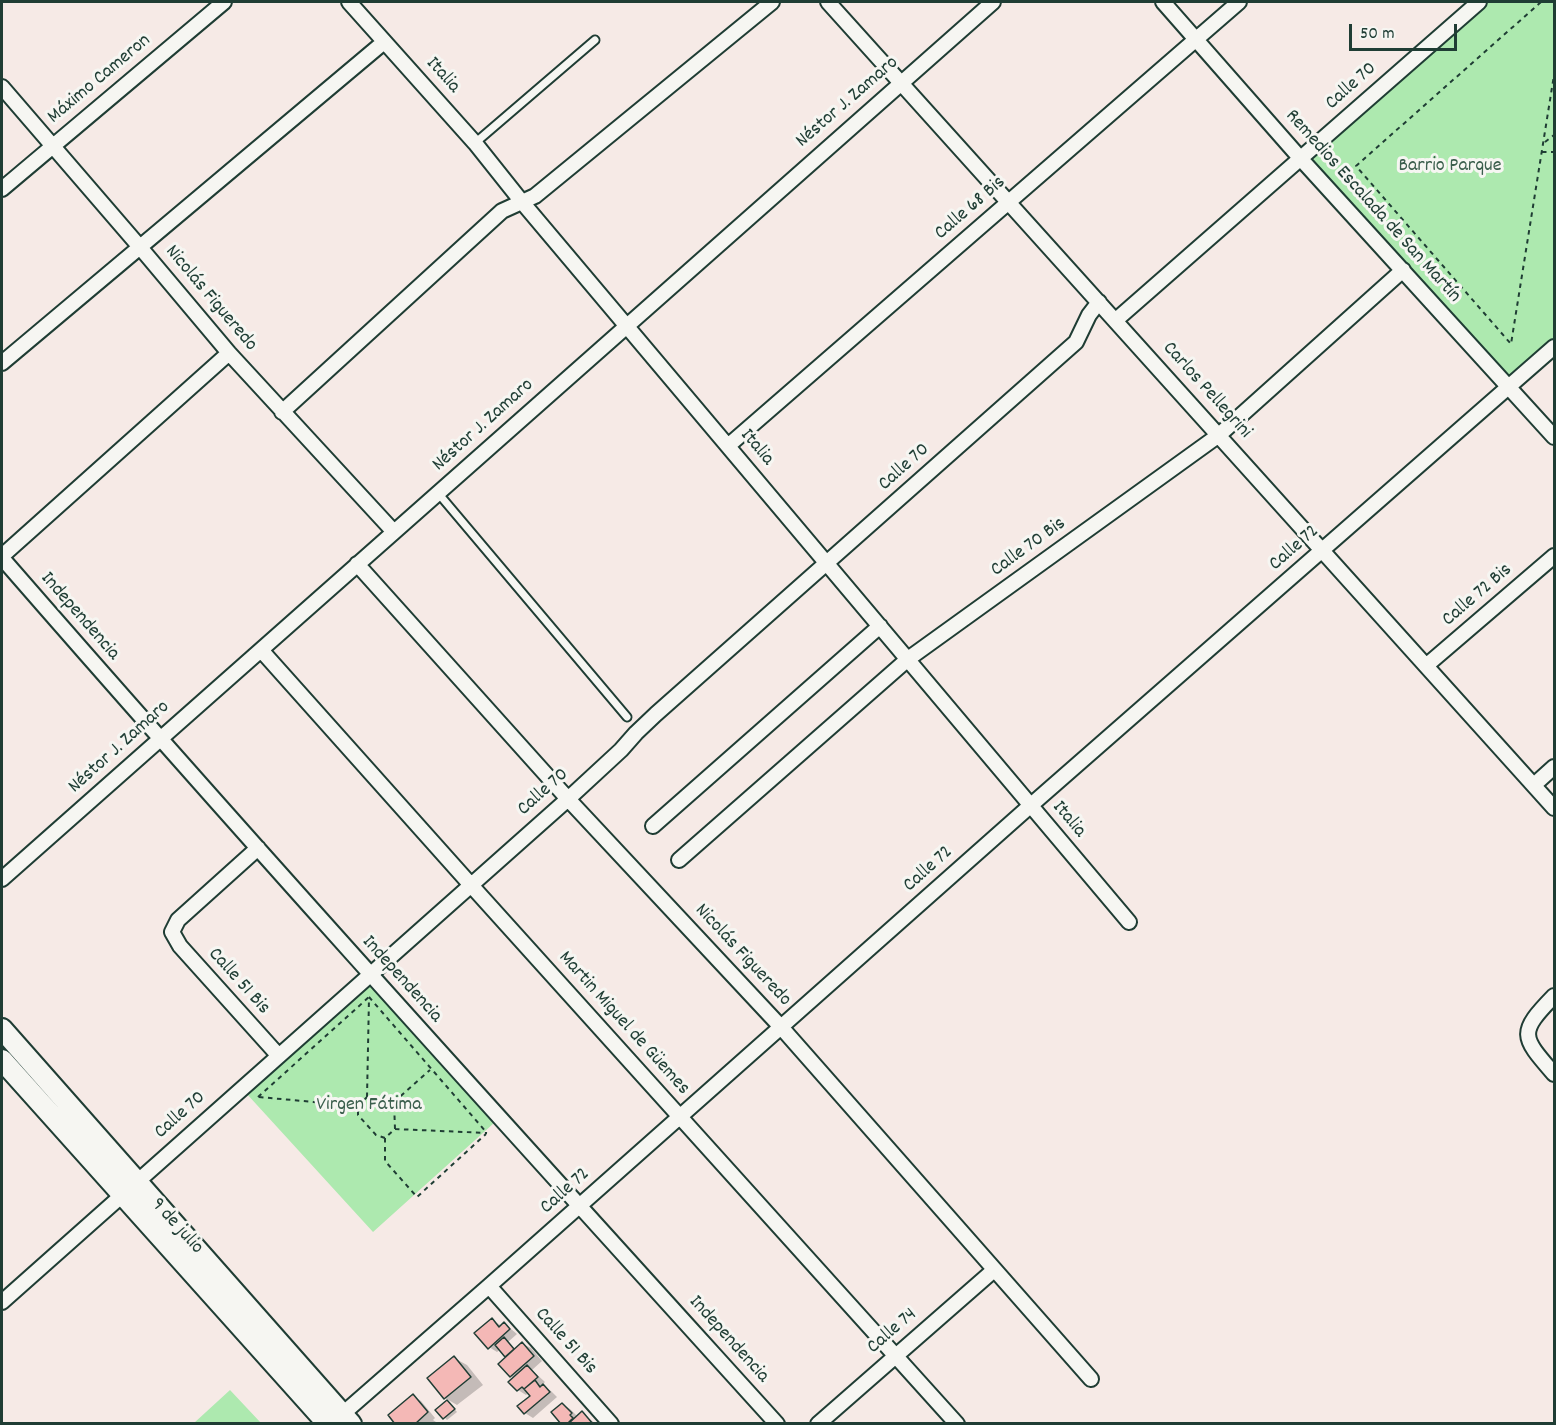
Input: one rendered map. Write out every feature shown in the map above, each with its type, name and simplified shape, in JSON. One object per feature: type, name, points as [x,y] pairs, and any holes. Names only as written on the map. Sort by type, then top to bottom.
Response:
[{"type":"main road","name":"9 de julio","points":[[2,1029],[130,1188],[338,1421]]},
{"type":"main road","name":"9 de julio","points":[[2,1060],[130,1188]]},
{"type":"street","name":"Máximo Cameron","points":[[2,189],[224,2]]},
{"type":"street","name":"Italia","points":[[349,2],[475,142],[1030,806],[1130,922]]},
{"type":"street","points":[[282,412],[502,211],[535,196],[772,2]]},
{"type":"street","name":"Carlos Pellegrini","points":[[828,2],[1010,201],[1554,808]]},
{"type":"street","name":"Néstor J. Zamaro","points":[[2,879],[626,324],[993,2]]},
{"type":"street","name":"Remedios Escalada de San Martín","points":[[1163,2],[1301,159],[1554,437]]},
{"type":"street","name":"Calle 68 Bis","points":[[729,445],[1239,2]]},
{"type":"street","name":"Calle 70","points":[[1116,320],[1479,2]]},
{"type":"street","points":[[2,363],[384,42]]},
{"type":"street","name":"Nicolás Figueredo","points":[[2,87],[229,353],[394,532]]},
{"type":"street","name":"Calle 70 Bis","points":[[679,860],[908,659],[1219,435],[1403,270]]},
{"type":"street","name":"Calle 70","points":[[2,1302],[568,799],[621,750],[642,727],[1076,342],[1089,315],[1099,302]]},
{"type":"street","name":"Calle 72","points":[[338,1421],[1030,806],[1554,347]]},
{"type":"street","points":[[2,557],[229,353]]},
{"type":"street","name":"Calle 72 Bis","points":[[1427,665],[1554,556]]},
{"type":"street","name":"Independencia","points":[[2,557],[159,739],[369,974],[777,1424]]},
{"type":"street","name":"Nicolás Figueredo","points":[[357,564],[568,799],[782,1027],[1091,1379]]},
{"type":"street","points":[[653,826],[880,626]]},
{"type":"street","name":"Martin Miguel de Güemes","points":[[261,650],[957,1424]]},
{"type":"street","points":[[1534,785],[1554,767]]},
{"type":"street","name":"Calle 51 Bis","points":[[258,848],[178,920],[172,932],[180,946],[278,1055]]},
{"type":"street","points":[[1554,996],[1532,1019],[1528,1030],[1530,1047],[1554,1074]]},
{"type":"street","name":"Calle 74","points":[[818,1424],[994,1270]]},
{"type":"street","name":"Calle 51 Bis","points":[[489,1286],[611,1424]]},
{"type":"lane","points":[[475,142],[595,39]]},
{"type":"lane","points":[[438,493],[627,717]]},
{"type":"path","points":[[1541,2],[1356,166],[1510,344],[1554,75]]},
{"type":"path","points":[[1554,135],[1544,143],[1542,152],[1554,152]]},
{"type":"path","points":[[369,997],[487,1133]]},
{"type":"path","points":[[369,997],[367,1097],[358,1106],[358,1114],[376,1135],[385,1138]]},
{"type":"path","points":[[358,1106],[258,1097],[369,997]]},
{"type":"path","points":[[394,1102],[431,1069]]},
{"type":"path","points":[[367,1097],[394,1102]]},
{"type":"path","points":[[394,1102],[395,1129]]},
{"type":"path","points":[[395,1129],[487,1133],[417,1197],[385,1161],[385,1138],[395,1129]]},
{"type":"green space","name":"Barrio Parque","points":[[1479,2],[1554,2],[1554,347],[1509,387],[1301,159]]},
{"type":"green space","name":"Virgen Fátima","points":[[369,981],[494,1123],[373,1232],[246,1093]]},
{"type":"green space","points":[[230,1390],[261,1423],[194,1423]]},
{"type":"building","points":[[492,1318],[499,1327],[504,1322],[510,1329],[488,1349],[474,1333]]},
{"type":"building","points":[[504,1337],[514,1349],[505,1357],[495,1345]]},
{"type":"building","points":[[522,1342],[534,1356],[510,1377],[498,1364]]},
{"type":"building","points":[[454,1356],[471,1377],[444,1399],[427,1378]]},
{"type":"building","points":[[527,1365],[538,1377],[524,1389],[522,1387],[517,1391],[508,1382]]},
{"type":"building","points":[[535,1380],[540,1387],[543,1384],[550,1392],[524,1414],[517,1406],[530,1396],[524,1389]]},
{"type":"building","points":[[413,1394],[428,1412],[415,1424],[395,1424],[388,1415]]},
{"type":"building","points":[[447,1400],[455,1409],[443,1419],[435,1410]]},
{"type":"building","points":[[562,1403],[572,1413],[570,1415],[573,1418],[567,1424],[561,1424],[551,1412]]},
{"type":"building","points":[[582,1411],[593,1424],[568,1424]]}]
